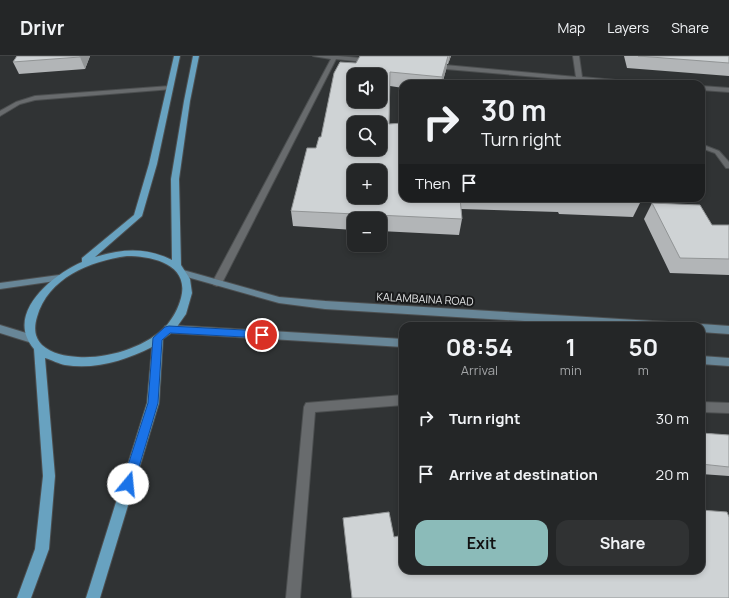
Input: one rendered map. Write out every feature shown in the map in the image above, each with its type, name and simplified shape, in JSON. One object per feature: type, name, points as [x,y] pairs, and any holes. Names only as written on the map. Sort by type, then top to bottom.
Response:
[{"type":"main road","points":[[74,269],[138,216],[153,164],[177,56]]},
{"type":"main road","points":[[0,329],[35,344],[56,359],[80,363],[107,361],[134,352],[158,338],[169,329],[181,314],[187,299],[188,285],[180,270],[174,179],[196,56]]},
{"type":"main road","points":[[24,598],[42,549],[49,476],[35,344],[29,327],[31,314],[37,302],[47,289],[59,278],[74,269],[97,259],[142,253],[162,258],[180,270]]},
{"type":"main road","name":"KALAMBAINA ROAD","points":[[180,270],[217,283],[279,300],[325,305],[603,322]]},
{"type":"main road","points":[[0,286],[59,278]]},
{"type":"main road","points":[[705,328],[729,330]]},
{"type":"main road","points":[[169,329],[399,343]]},
{"type":"main road","points":[[93,598],[153,403],[158,338]]},
{"type":"main road","points":[[705,360],[729,362]]},
{"type":"street","points":[[316,56],[382,62]]},
{"type":"street","points":[[576,56],[579,79]]},
{"type":"street","points":[[217,283],[335,57]]},
{"type":"street","points":[[429,66],[588,80]]},
{"type":"street","points":[[0,114],[18,104],[35,98],[170,88]]},
{"type":"street","points":[[705,88],[729,90]]},
{"type":"street","points":[[705,148],[729,156]]},
{"type":"street","points":[[717,152],[729,166]]},
{"type":"street","points":[[293,598],[310,407],[399,400]]},
{"type":"street","points":[[705,407],[729,408]]},
{"type":"building","points":[[17,56],[80,56],[80,57],[13,62]]},
{"type":"building","points":[[360,56],[448,56],[442,77],[390,72],[389,124],[399,123],[399,202],[460,202],[462,219],[387,215],[387,212],[347,212],[347,214],[291,211],[307,148],[316,148],[319,137],[321,137],[334,73],[340,62],[356,63]]},
{"type":"building","points":[[638,56],[729,56],[729,63]]},
{"type":"building","points":[[652,203],[700,205],[712,225],[729,225],[729,259],[680,258]]},
{"type":"building","points":[[705,433],[729,435],[729,467],[705,464]]},
{"type":"building","points":[[705,510],[727,512],[729,517],[729,598],[352,598],[343,518],[389,512],[394,537],[399,536],[399,574],[705,574]]},
{"type":"route","points":[[128,484],[153,403],[158,338],[169,329],[262,335]]}]
